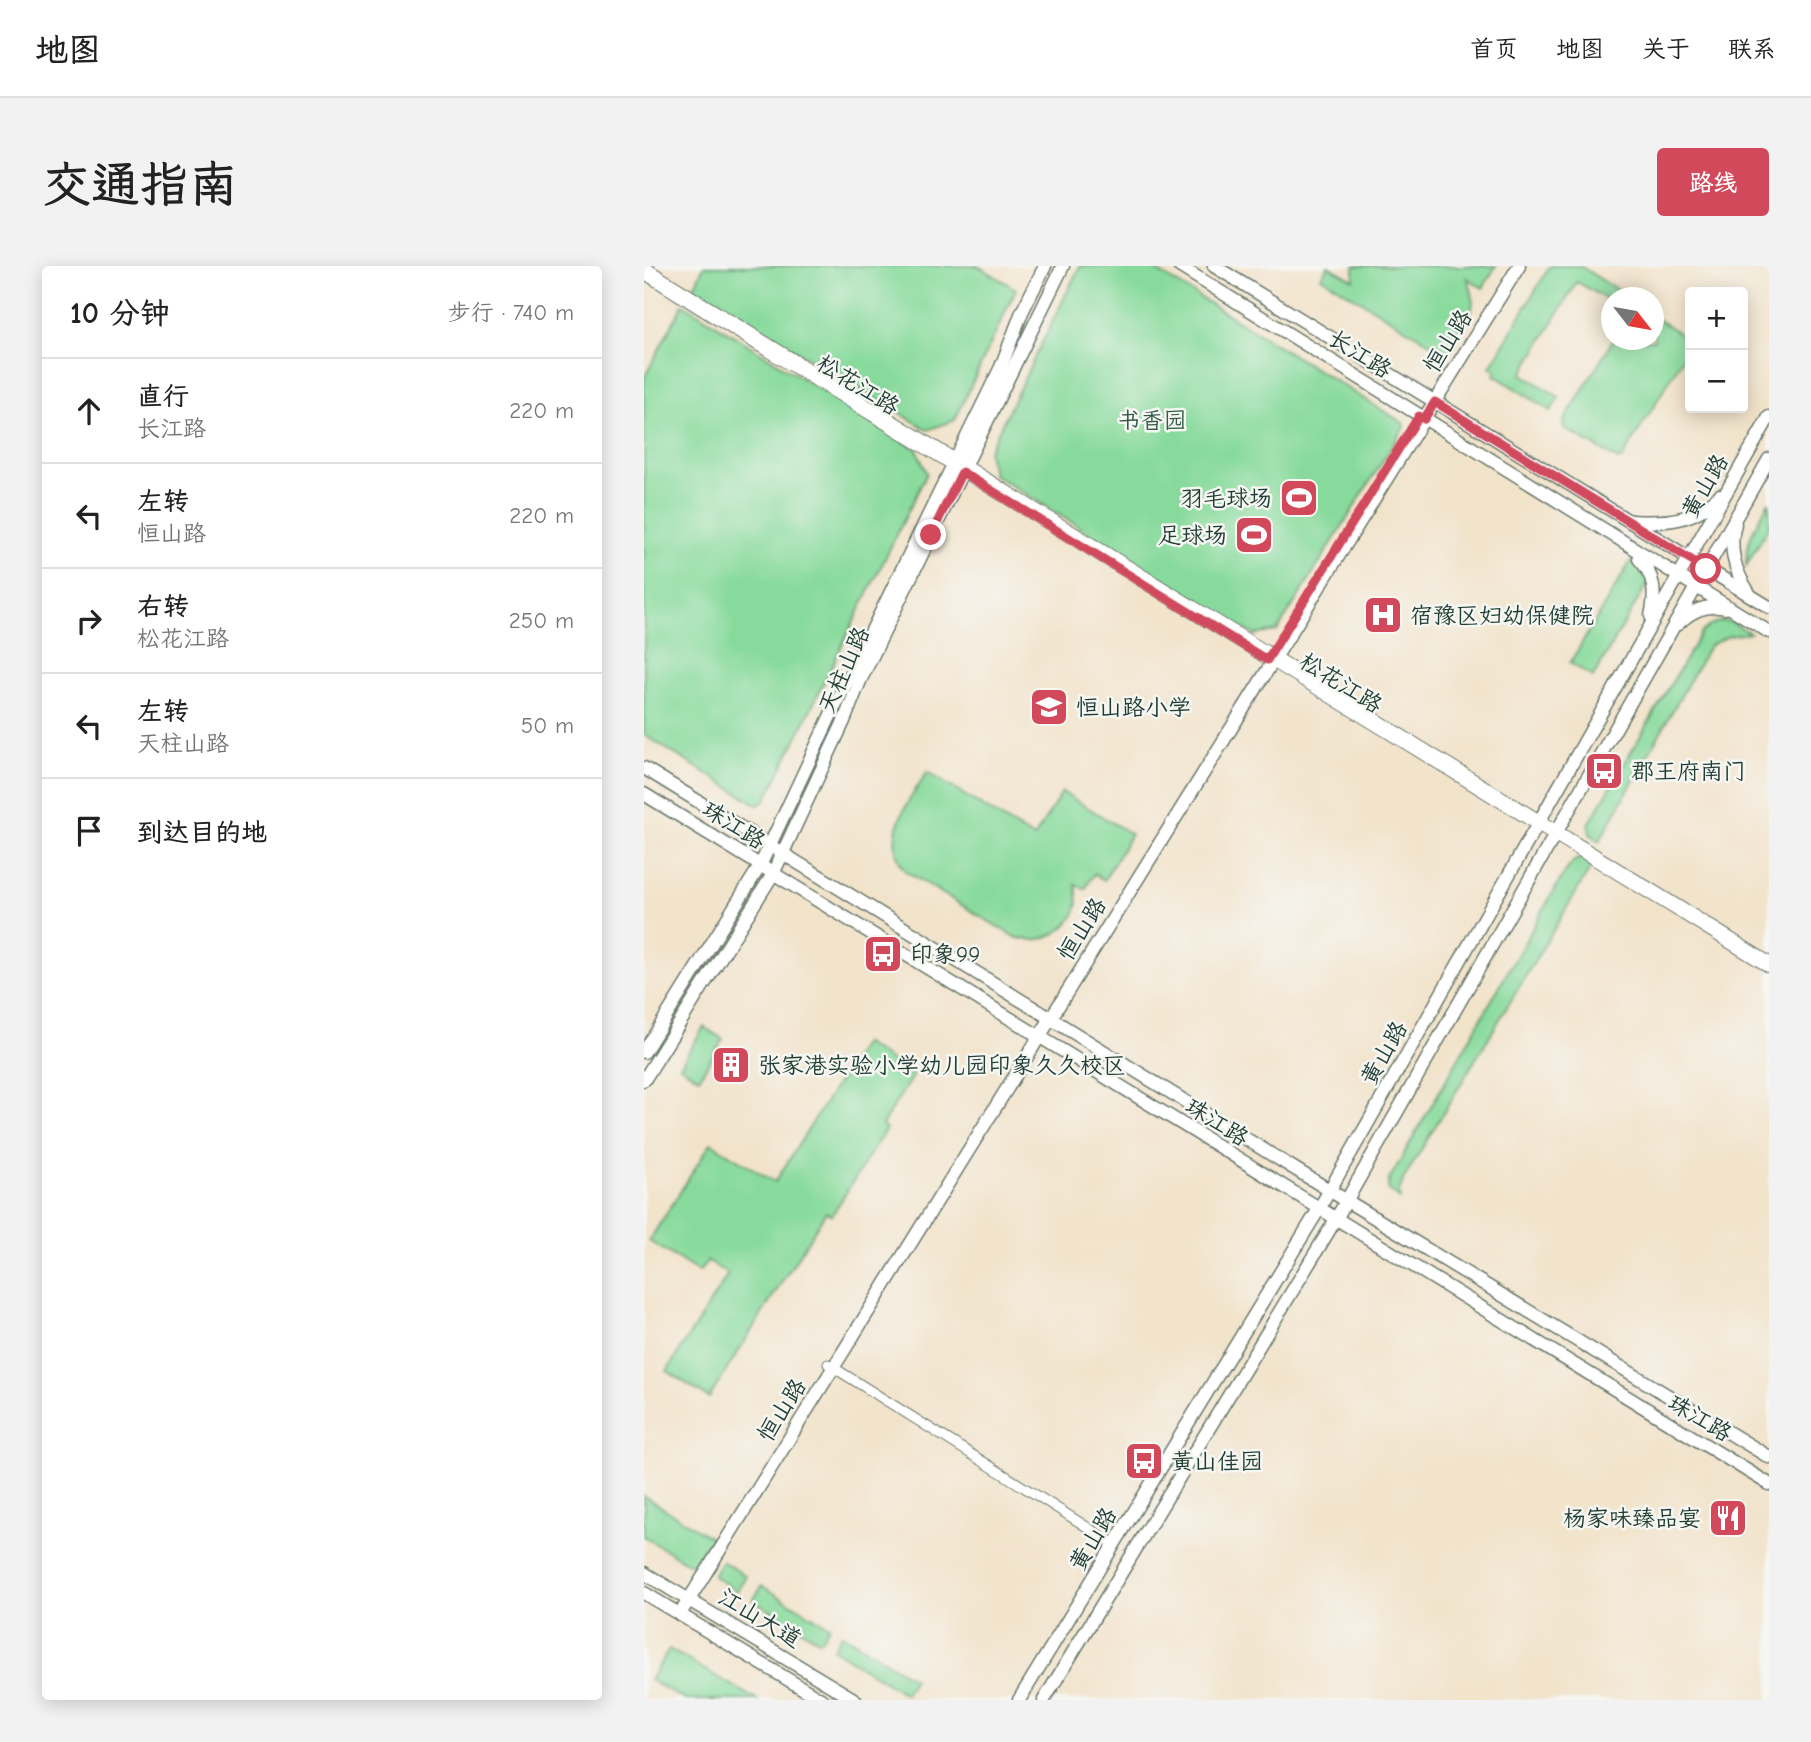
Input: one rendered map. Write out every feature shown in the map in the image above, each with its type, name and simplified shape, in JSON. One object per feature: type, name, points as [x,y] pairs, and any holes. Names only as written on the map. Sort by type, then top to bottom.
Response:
[{"type":"street","name":"松花江路","points":[[644,266],[959,466]]},
{"type":"street","name":"天柱山路","points":[[644,1080],[783,854],[959,466],[1022,312],[1045,266]]},
{"type":"street","name":"天柱山路","points":[[644,1052],[760,866],[959,466],[1063,266]]},
{"type":"street","name":"长江路","points":[[1179,266],[1769,632]]},
{"type":"street","name":"长江路","points":[[1214,266],[1769,607]]},
{"type":"street","name":"恒山路","points":[[677,1612],[1422,417],[1513,266]]},
{"type":"street","name":"恒山路","points":[[1432,400],[1519,266]]},
{"type":"street","name":"松花江路","points":[[644,274],[1538,823],[1769,961]]},
{"type":"street","name":"黄山路","points":[[1019,1700],[1319,1209],[1769,417]]},
{"type":"street","name":"黄山路","points":[[1044,1700],[1336,1219],[1769,459]]},
{"type":"street","points":[[1628,521],[1668,522],[1690,517],[1710,505],[1732,482]]},
{"type":"street","points":[[1739,511],[1731,550],[1743,584],[1751,596]]},
{"type":"street","points":[[1624,543],[1651,574],[1654,593],[1648,629]]},
{"type":"street","points":[[1668,635],[1682,620],[1703,608],[1721,607],[1734,611]]},
{"type":"street","name":"珠江路","points":[[644,768],[1346,1201],[1769,1457]]},
{"type":"street","name":"珠江路","points":[[644,794],[1769,1484]]},
{"type":"street","name":"松花江路","points":[[1555,833],[1769,968]]},
{"type":"street","points":[[936,973],[947,954]]},
{"type":"street","points":[[1513,1329],[1526,1308]]},
{"type":"street","points":[[831,1365],[1114,1544]]},
{"type":"street","points":[[1613,1390],[1626,1370]]},
{"type":"street","name":"江山大道","points":[[644,1573],[855,1700]]},
{"type":"street","name":"江山大道","points":[[644,1592],[822,1700]]},
{"type":"green space","points":[[704,266],[978,266],[1016,289],[955,420],[928,430],[693,289]]},
{"type":"green space","name":"书香园","points":[[1080,266],[1149,266],[1403,423],[1404,427],[1277,631],[1254,635],[993,474],[988,452]]},
{"type":"green space","points":[[1328,266],[1354,280],[1354,266],[1496,266],[1483,288],[1467,278],[1473,303],[1471,311],[1463,325],[1448,334],[1457,340],[1448,354],[1321,277]]},
{"type":"green space","points":[[1550,266],[1580,266],[1613,287],[1601,287],[1601,296],[1577,282],[1522,374],[1559,397],[1551,411],[1494,375],[1496,371],[1490,367]]},
{"type":"green space","points":[[683,304],[917,450],[927,473],[771,790],[764,802],[758,805],[644,735],[644,378]]},
{"type":"green space","points":[[1664,323],[1685,336],[1685,354],[1622,459],[1618,460],[1564,428],[1563,423],[1607,350],[1664,350]]},
{"type":"green space","points":[[1769,501],[1769,526],[1746,566],[1750,539]]},
{"type":"green space","points":[[1631,561],[1642,567],[1649,581],[1593,677],[1570,663]]},
{"type":"green space","points":[[1731,622],[1750,633],[1728,636],[1709,646],[1599,842],[1590,834],[1589,824],[1701,633],[1712,624]]},
{"type":"green space","points":[[927,772],[1034,838],[1062,792],[1131,834],[1104,880],[1094,874],[1085,889],[1076,885],[1077,907],[1067,924],[1043,938],[1033,940],[1015,937],[905,871],[898,858],[895,845],[900,820]]},
{"type":"green space","points":[[1580,858],[1593,864],[1403,1180],[1400,1199],[1388,1189],[1389,1180],[1563,875],[1574,861]]},
{"type":"green space","points":[[704,1027],[723,1039],[699,1078],[680,1066]]},
{"type":"green space","points":[[863,1043],[913,1075],[882,1125],[886,1129],[832,1215],[826,1212],[709,1398],[667,1371],[728,1274],[707,1261],[699,1272],[649,1241],[711,1143],[775,1182]]},
{"type":"green space","points":[[644,1496],[711,1538],[693,1566],[644,1537]]},
{"type":"green space","points":[[722,1561],[746,1576],[737,1591],[713,1576]]},
{"type":"green space","points":[[762,1586],[829,1626],[820,1641],[753,1600]]},
{"type":"green space","points":[[842,1634],[914,1679],[905,1694],[833,1649]]},
{"type":"green space","points":[[669,1649],[757,1700],[685,1700],[650,1680]]},
{"type":"place","name":"羽毛球场","points":[[1299,498]]},
{"type":"place","name":"足球场","points":[[1254,535]]},
{"type":"place","name":"宿豫区妇幼保健院","points":[[1383,615]]},
{"type":"place","name":"恒山路小学","points":[[1049,707]]},
{"type":"place","name":"郡王府南门","points":[[1604,771]]},
{"type":"place","name":"印象99","points":[[883,954]]},
{"type":"place","name":"张家港实验小学幼儿园印象久久校区","points":[[731,1065]]},
{"type":"place","name":"黄山佳园","points":[[1144,1461]]},
{"type":"place","name":"杨家味臻品宴","points":[[1728,1518]]},
{"type":"route","points":[[931,535],[962,472],[1267,660],[1419,416],[1424,419],[1435,402],[1706,569]]}]
